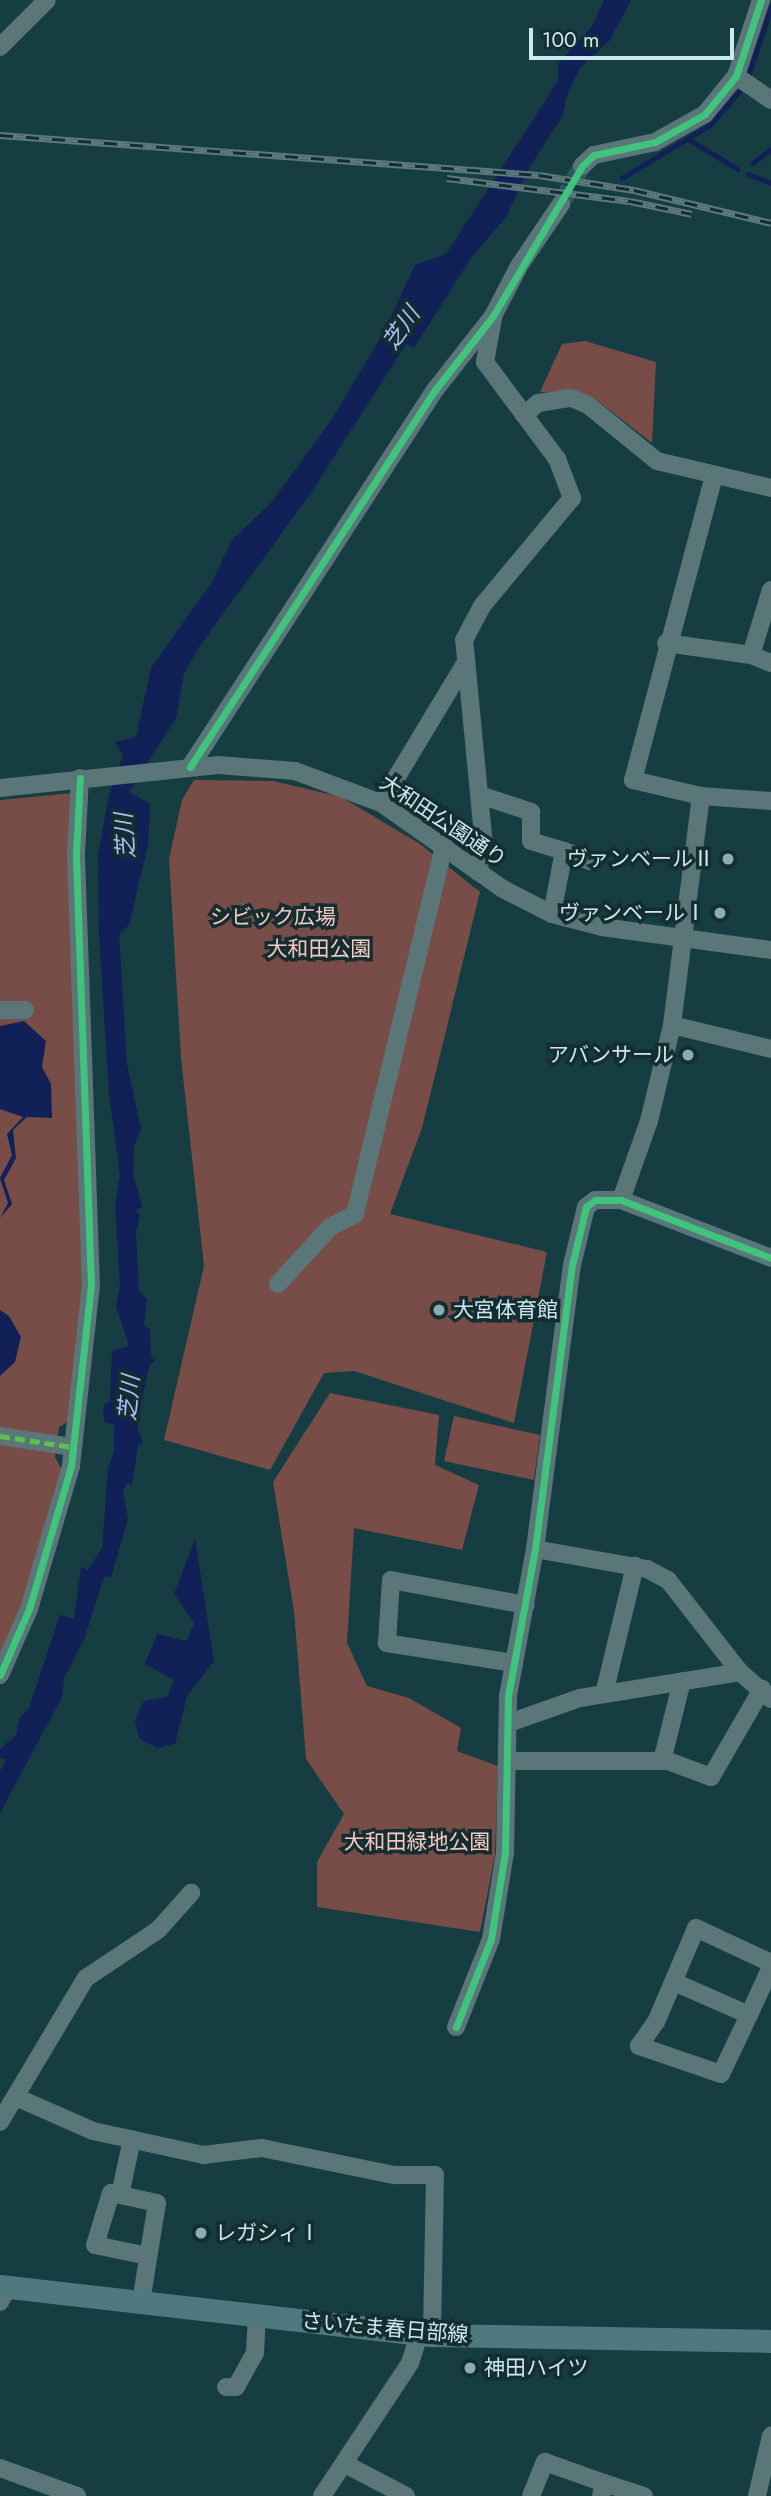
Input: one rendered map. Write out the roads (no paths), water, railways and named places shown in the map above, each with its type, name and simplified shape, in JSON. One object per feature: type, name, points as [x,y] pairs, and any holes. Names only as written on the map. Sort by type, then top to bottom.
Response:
[{"type":"main road","name":"さいたま春日部線","points":[[3,2291],[141,2302],[426,2334],[771,2341]]},
{"type":"street","points":[[0,47],[47,0]]},
{"type":"street","points":[[582,166],[594,155],[655,142],[705,114],[736,76],[761,0]]},
{"type":"street","points":[[736,76],[771,100]]},
{"type":"street","points":[[182,768],[459,354],[493,316],[519,266],[561,204]]},
{"type":"street","points":[[485,362],[493,316]]},
{"type":"street","points":[[459,354],[485,362],[556,459],[572,498],[482,606],[464,640],[484,846],[478,872]]},
{"type":"street","points":[[524,415],[538,403],[571,398],[588,405],[657,461],[771,488]]},
{"type":"street","points":[[714,475],[666,643],[633,780],[701,796],[771,801]]},
{"type":"street","points":[[751,655],[771,590]]},
{"type":"street","points":[[666,643],[751,655],[771,663]]},
{"type":"street","points":[[381,803],[466,662]]},
{"type":"street","name":"大和田公園通り","points":[[0,788],[182,768],[245,765],[295,771],[381,803],[478,872],[552,914],[602,927],[771,950]]},
{"type":"street","points":[[0,1675],[33,1596],[73,1447],[90,1286],[76,854],[85,778]]},
{"type":"street","points":[[480,795],[531,812],[531,841],[590,861]]},
{"type":"street","points":[[621,1200],[649,1121],[672,1025],[701,796]]},
{"type":"street","points":[[278,1284],[330,1227],[355,1214],[444,846]]},
{"type":"street","points":[[552,914],[564,851]]},
{"type":"street","points":[[0,1010],[25,1010]]},
{"type":"street","points":[[672,1025],[771,1049]]},
{"type":"street","points":[[456,2027],[491,1939],[505,1853],[510,1761],[509,1723],[514,1663],[527,1605],[572,1265],[586,1207],[595,1200],[621,1200],[771,1258]]},
{"type":"street","points":[[0,1436],[73,1447]]},
{"type":"street","points":[[510,1761],[662,1761],[711,1777],[766,1694],[740,1672],[668,1580],[635,1566],[535,1549]]},
{"type":"street","points":[[604,1694],[635,1566]]},
{"type":"street","points":[[514,1663],[387,1643],[391,1580],[527,1605]]},
{"type":"street","points":[[509,1723],[580,1698],[740,1672]]},
{"type":"street","points":[[662,1761],[682,1681]]},
{"type":"street","points":[[0,2122],[18,2098],[86,1978],[158,1930],[191,1893]]},
{"type":"street","points":[[696,1928],[771,1965],[721,2074],[639,2046],[656,2022],[696,1928]]},
{"type":"street","points":[[674,1982],[749,2015]]},
{"type":"street","points":[[18,2098],[93,2131],[203,2155],[262,2148],[394,2175],[435,2175],[426,2334],[410,2363],[322,2496]]},
{"type":"street","points":[[120,2195],[132,2139]]},
{"type":"street","points":[[141,2302],[158,2203],[111,2193],[95,2245],[148,2256]]},
{"type":"street","points":[[226,2387],[236,2387],[255,2353],[257,2315]]},
{"type":"street","points":[[757,2496],[771,2437]]},
{"type":"street","points":[[531,2496],[545,2462],[603,2489],[645,2496]]},
{"type":"street","points":[[345,2464],[406,2496]]},
{"type":"street","points":[[0,2468],[77,2496]]},
{"type":"water","name":"芝川","points":[[604,0],[631,0],[610,40],[581,67],[568,92],[563,115],[528,170],[506,217],[471,258],[414,348],[406,344],[311,493],[199,647],[184,674],[176,718],[129,792],[150,804],[148,845],[129,925],[119,935],[127,1064],[141,1129],[134,1146],[133,1173],[142,1207],[136,1210],[140,1215],[136,1232],[139,1291],[147,1299],[144,1326],[150,1329],[151,1358],[155,1360],[149,1366],[143,1395],[135,1397],[141,1405],[137,1428],[143,1442],[138,1445],[132,1485],[127,1483],[123,1490],[128,1519],[111,1577],[104,1577],[85,1637],[64,1678],[62,1697],[0,1813],[0,1771],[6,1760],[0,1758],[0,1749],[16,1735],[20,1717],[29,1708],[60,1615],[74,1619],[81,1567],[88,1570],[102,1548],[108,1468],[114,1452],[114,1425],[105,1422],[104,1404],[110,1402],[112,1351],[129,1346],[116,1306],[120,1287],[115,1205],[120,1175],[109,1094],[99,935],[98,855],[109,795],[123,755],[115,742],[136,737],[151,668],[212,582],[232,540],[271,503],[330,422],[383,334],[415,265],[446,254],[558,81],[558,64],[593,25]]},
{"type":"water","points":[[24,1021],[46,1041],[42,1067],[51,1084],[52,1118],[27,1117],[13,1130],[16,1158],[4,1180],[12,1204],[0,1218],[8,1203],[0,1178],[12,1155],[7,1134],[23,1117],[0,1109],[0,1026]]},
{"type":"water","points":[[0,1310],[9,1316],[21,1337],[15,1362],[0,1376]]},
{"type":"water","points":[[195,1539],[214,1661],[187,1696],[175,1744],[157,1748],[139,1738],[135,1720],[144,1701],[167,1697],[174,1680],[145,1664],[157,1634],[187,1641],[194,1623],[174,1594]]},
{"type":"waterway","points":[[747,80],[771,7]]},
{"type":"waterway","points":[[622,178],[710,125],[743,87]]},
{"type":"waterway","points":[[688,139],[738,169]]},
{"type":"waterway","points":[[753,163],[771,149]]},
{"type":"waterway","points":[[748,174],[771,183]]},
{"type":"tunnel","points":[[561,204],[582,166]]},
{"type":"railway","points":[[0,135],[539,175],[634,190],[771,223]]},
{"type":"railway","points":[[447,178],[630,201],[692,214]]},
{"type":"place","name":"ヴァンベールⅡ","points":[[728,859]]},
{"type":"place","name":"ヴァンベールⅠ","points":[[720,913]]},
{"type":"place","name":"アバンサール","points":[[688,1055]]},
{"type":"place","name":"大宮体育館","points":[[439,1310]]},
{"type":"place","name":"レガシィⅠ","points":[[201,2233]]},
{"type":"place","name":"神田ハイツ","points":[[470,2368]]},
{"type":"park label","name":"シビック広場","points":[[273,917]]},
{"type":"park label","name":"大和田公園","points":[[319,949]]},
{"type":"park label","name":"大和田緑地公園","points":[[417,1842]]}]
